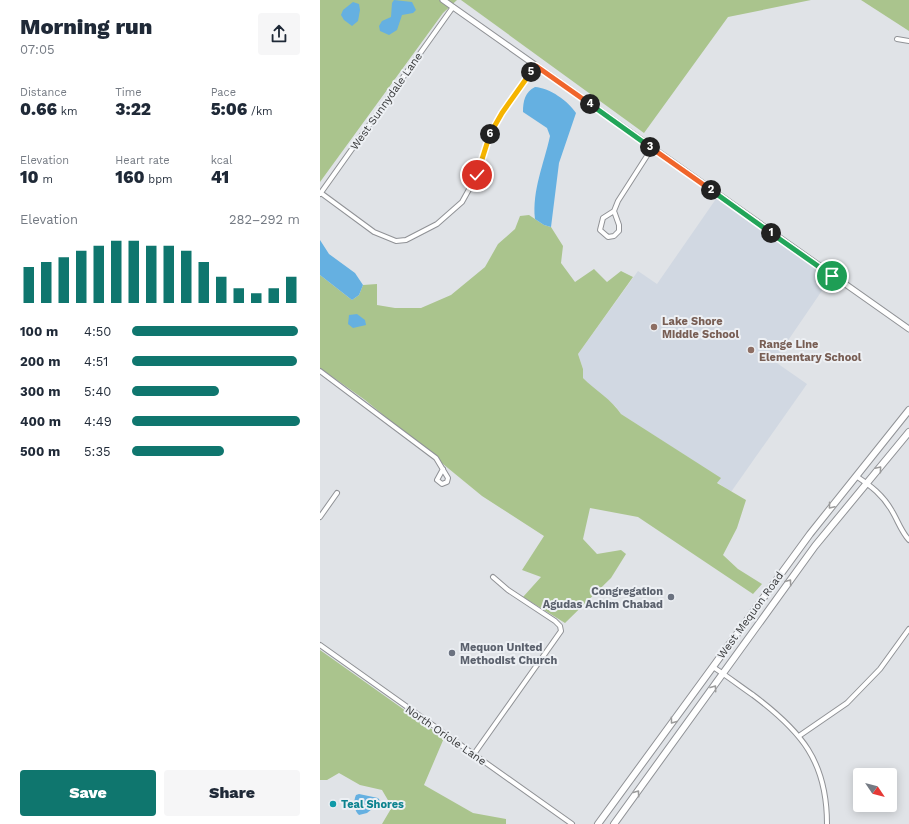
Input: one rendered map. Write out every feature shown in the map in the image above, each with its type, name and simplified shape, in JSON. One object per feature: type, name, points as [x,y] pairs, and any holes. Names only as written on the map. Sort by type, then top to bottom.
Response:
[{"type":"main road","name":"West Mequon Road","points":[[598,824],[805,540],[909,410]]},
{"type":"main road","name":"West Mequon Road","points":[[614,824],[724,674],[815,546],[909,432]]},
{"type":"street","points":[[443,0],[909,329]]},
{"type":"street","name":"West Sunnydale Lane","points":[[320,194],[453,7]]},
{"type":"street","points":[[897,39],[909,41]]},
{"type":"street","points":[[320,194],[374,232],[396,241],[406,240],[437,224],[462,202],[477,175],[492,128],[536,66]]},
{"type":"street","points":[[614,211],[619,225],[619,231],[614,236],[608,237],[600,230],[600,224],[603,218],[614,211],[618,201],[652,148]]},
{"type":"street","points":[[320,371],[436,458],[443,469]]},
{"type":"street","points":[[856,476],[884,499],[909,540]]},
{"type":"street","points":[[320,517],[337,494]]},
{"type":"street","points":[[474,754],[561,632],[560,626],[508,590],[493,577]]},
{"type":"street","points":[[799,736],[847,704],[880,669],[909,629]]},
{"type":"street","name":"North Oriole Lane","points":[[320,645],[572,824]]},
{"type":"street","points":[[713,667],[780,717],[799,736],[816,763],[823,786],[827,824]]},
{"type":"shaded area","points":[[718,196],[832,276],[774,361],[807,384],[731,492],[717,482],[720,478],[621,414],[616,407],[583,378],[583,369],[578,354],[638,271],[657,284]]},
{"type":"green space","points":[[320,0],[457,0],[443,13],[320,182]]},
{"type":"green space","points":[[461,0],[811,0],[728,17],[644,133]]},
{"type":"green space","points":[[861,0],[909,0],[909,31]]},
{"type":"green space","points":[[529,215],[544,225],[551,227],[563,246],[561,263],[575,282],[594,269],[607,282],[621,271],[633,277],[578,354],[583,369],[583,378],[608,400],[621,414],[721,478],[717,483],[746,500],[737,528],[723,555],[738,569],[762,584],[753,594],[638,517],[590,508],[583,539],[597,554],[621,550],[626,554],[611,578],[565,623],[523,597],[541,577],[522,570],[544,536],[482,496],[365,400],[320,368],[320,275],[352,300],[359,295],[363,285],[377,284],[377,305],[395,308],[421,308],[451,295],[485,267],[498,244],[515,229],[520,216]]},
{"type":"green space","points":[[320,650],[444,738],[424,785],[473,813],[506,819],[506,824],[382,824],[392,807],[382,790],[360,785],[339,773],[327,780],[320,780]]},
{"type":"water","points":[[394,0],[412,2],[416,10],[413,13],[402,15],[397,30],[389,35],[380,31],[379,26],[382,21],[391,17],[392,3]]},
{"type":"water","points":[[353,2],[359,4],[360,10],[358,21],[352,26],[344,20],[341,15],[343,10]]},
{"type":"water","points":[[535,87],[547,90],[558,96],[573,108],[576,113],[559,163],[551,227],[544,225],[535,219],[535,198],[550,136],[547,128],[523,112],[525,97],[529,91]]},
{"type":"water","points":[[320,240],[329,254],[355,273],[363,285],[359,295],[352,300],[320,275]]},
{"type":"water","points":[[357,314],[365,320],[366,325],[353,328],[348,324],[349,315]]},
{"type":"water","points":[[359,794],[378,798],[381,802],[367,813],[359,815],[356,811],[354,803],[356,795]]},
{"type":"place","name":"Lake Shore Middle School","points":[[654,327]]},
{"type":"place","name":"Range Line Elementary School","points":[[751,350]]},
{"type":"place","name":"Congregation Agudas Achim Chabad","points":[[671,597]]},
{"type":"place","name":"Mequon United Methodist Church","points":[[452,653]]},
{"type":"place","name":"Teal Shores","points":[[333,804]]},
{"type":"route","points":[[477,175],[492,128],[536,66],[832,276]]}]
